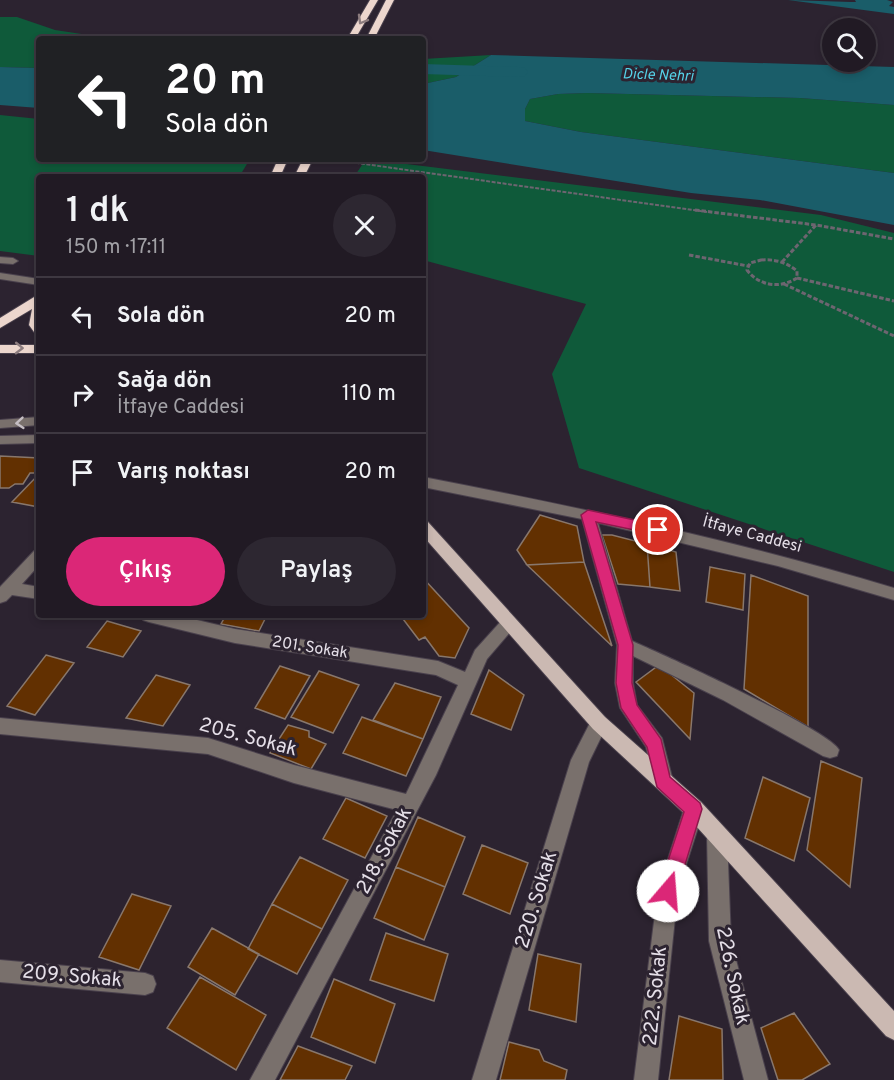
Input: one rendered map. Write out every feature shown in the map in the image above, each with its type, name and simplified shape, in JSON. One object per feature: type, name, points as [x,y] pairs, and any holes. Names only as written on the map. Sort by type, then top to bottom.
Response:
[{"type":"highway","points":[[353,36],[374,0]]},
{"type":"highway","points":[[372,36],[390,0]]},
{"type":"highway","points":[[0,324],[36,300]]},
{"type":"highway","points":[[0,349],[36,349]]},
{"type":"main road","points":[[426,529],[599,723],[694,809],[894,1028]]},
{"type":"street","points":[[0,260],[13,261]]},
{"type":"street","points":[[0,276],[36,282]]},
{"type":"street","points":[[0,424],[36,421]]},
{"type":"street","points":[[0,440],[36,439]]},
{"type":"street","name":"İtfaye Caddesi","points":[[426,483],[681,535],[824,572],[894,594]]},
{"type":"street","points":[[588,515],[625,645],[624,683],[629,708],[655,744],[663,781]]},
{"type":"street","points":[[5,592],[36,558]]},
{"type":"street","points":[[5,592],[36,594]]},
{"type":"street","name":"201. Sokak","points":[[161,618],[236,636],[438,668],[469,682]]},
{"type":"street","name":"218. Sokak","points":[[262,1080],[410,804],[481,655],[509,624]]},
{"type":"street","points":[[625,645],[667,662],[752,705],[830,750]]},
{"type":"street","name":"220. Sokak","points":[[484,1080],[580,760],[599,723]]},
{"type":"street","name":"205. Sokak","points":[[0,726],[208,746],[294,774],[410,804]]},
{"type":"street","name":"222. Sokak","points":[[646,1080],[668,891],[694,809]]},
{"type":"street","name":"226. Sokak","points":[[717,835],[720,941],[756,1080]]},
{"type":"street","name":"209. Sokak","points":[[0,971],[145,984]]},
{"type":"path","points":[[350,162],[622,201],[816,225],[894,238]]},
{"type":"path","points":[[782,262],[816,225]]},
{"type":"path","points":[[689,255],[748,266],[761,260],[782,262],[794,268],[798,275],[797,279]]},
{"type":"path","points":[[748,266],[747,270],[754,278],[768,284],[784,284],[797,279],[894,300]]},
{"type":"path","points":[[784,284],[894,336]]},
{"type":"green space","points":[[0,17],[17,17],[55,30],[95,36],[36,36],[36,68],[0,67]]},
{"type":"green space","points":[[491,55],[456,77],[426,83],[426,59]]},
{"type":"green space","points":[[558,94],[800,98],[894,105],[894,173],[581,132],[525,121],[525,109],[530,99]]},
{"type":"green space","points":[[0,115],[36,119],[36,162],[248,162],[241,174],[36,174],[36,256],[0,251]]},
{"type":"green space","points":[[364,162],[390,162],[821,215],[894,233],[894,572],[579,468],[552,374],[586,304],[426,261],[426,174],[356,174]]},
{"type":"water","points":[[788,0],[856,2],[855,0],[887,0],[893,2],[889,6],[894,7],[894,14]]},
{"type":"water","points":[[491,55],[822,65],[822,72],[876,72],[876,66],[894,67],[894,105],[800,98],[558,94],[530,99],[525,109],[525,121],[581,132],[894,173],[894,225],[760,200],[691,193],[426,150],[426,83],[456,77]]},
{"type":"water","points":[[0,67],[36,68],[36,108],[0,105]]},
{"type":"building","points":[[0,456],[36,458],[36,473],[30,473],[23,484],[0,488]]},
{"type":"building","points":[[36,477],[36,506],[12,502]]},
{"type":"building","points":[[540,515],[577,526],[584,562],[527,565],[517,550]]},
{"type":"building","points":[[602,535],[612,535],[647,544],[650,587],[618,584]]},
{"type":"building","points":[[647,544],[676,552],[680,591],[650,587]]},
{"type":"building","points":[[584,562],[612,646],[527,565]]},
{"type":"building","points":[[710,567],[745,574],[743,610],[706,602]]},
{"type":"building","points":[[751,575],[808,596],[808,727],[744,689]]},
{"type":"building","points":[[426,581],[469,628],[455,658],[439,656],[425,637],[419,640],[402,618],[426,618]]},
{"type":"building","points":[[224,618],[266,618],[259,631],[221,624]]},
{"type":"building","points":[[107,621],[141,631],[123,657],[87,647]]},
{"type":"building","points":[[46,655],[74,663],[35,715],[7,706]]},
{"type":"building","points":[[659,665],[694,693],[690,739],[636,682]]},
{"type":"building","points":[[280,666],[310,676],[285,719],[255,708]]},
{"type":"building","points":[[489,670],[524,695],[511,730],[471,714]]},
{"type":"building","points":[[319,671],[359,685],[333,733],[291,717]]},
{"type":"building","points":[[156,675],[190,685],[163,726],[126,718]]},
{"type":"building","points":[[395,683],[441,697],[423,739],[373,720]]},
{"type":"building","points":[[362,717],[423,739],[406,776],[343,753]]},
{"type":"building","points":[[288,725],[309,731],[309,737],[326,744],[311,769],[270,753]]},
{"type":"building","points":[[821,761],[862,778],[850,887],[807,850]]},
{"type":"building","points":[[763,777],[810,798],[794,861],[745,838]]},
{"type":"building","points":[[346,798],[387,816],[365,858],[323,839]]},
{"type":"building","points":[[418,817],[465,837],[445,887],[396,867]]},
{"type":"building","points":[[482,845],[528,863],[510,914],[463,894]]},
{"type":"building","points":[[300,857],[348,880],[322,929],[272,904]]},
{"type":"building","points":[[396,867],[445,887],[424,940],[374,918]]},
{"type":"building","points":[[132,894],[171,906],[139,970],[99,957]]},
{"type":"building","points":[[272,904],[322,929],[297,974],[248,949]]},
{"type":"building","points":[[212,928],[259,954],[235,995],[188,967]]},
{"type":"building","points":[[386,933],[448,954],[434,1001],[370,980]]},
{"type":"building","points":[[538,954],[581,964],[576,1022],[529,1010]]},
{"type":"building","points":[[200,977],[266,1015],[236,1070],[167,1028]]},
{"type":"building","points":[[334,979],[395,1004],[375,1063],[311,1037]]},
{"type":"building","points":[[794,1013],[830,1064],[802,1080],[778,1080],[761,1028]]},
{"type":"building","points":[[679,1016],[722,1029],[723,1080],[669,1080]]},
{"type":"building","points":[[509,1042],[539,1050],[544,1061],[567,1070],[565,1080],[500,1080]]},
{"type":"building","points":[[298,1046],[352,1066],[345,1080],[280,1080]]},
{"type":"waterway","name":"Dicle Nehri","points":[[426,69],[519,72]]},
{"type":"route","points":[[658,530],[588,515],[625,645],[624,683],[629,708],[655,744],[663,781],[694,809],[668,891]]}]
